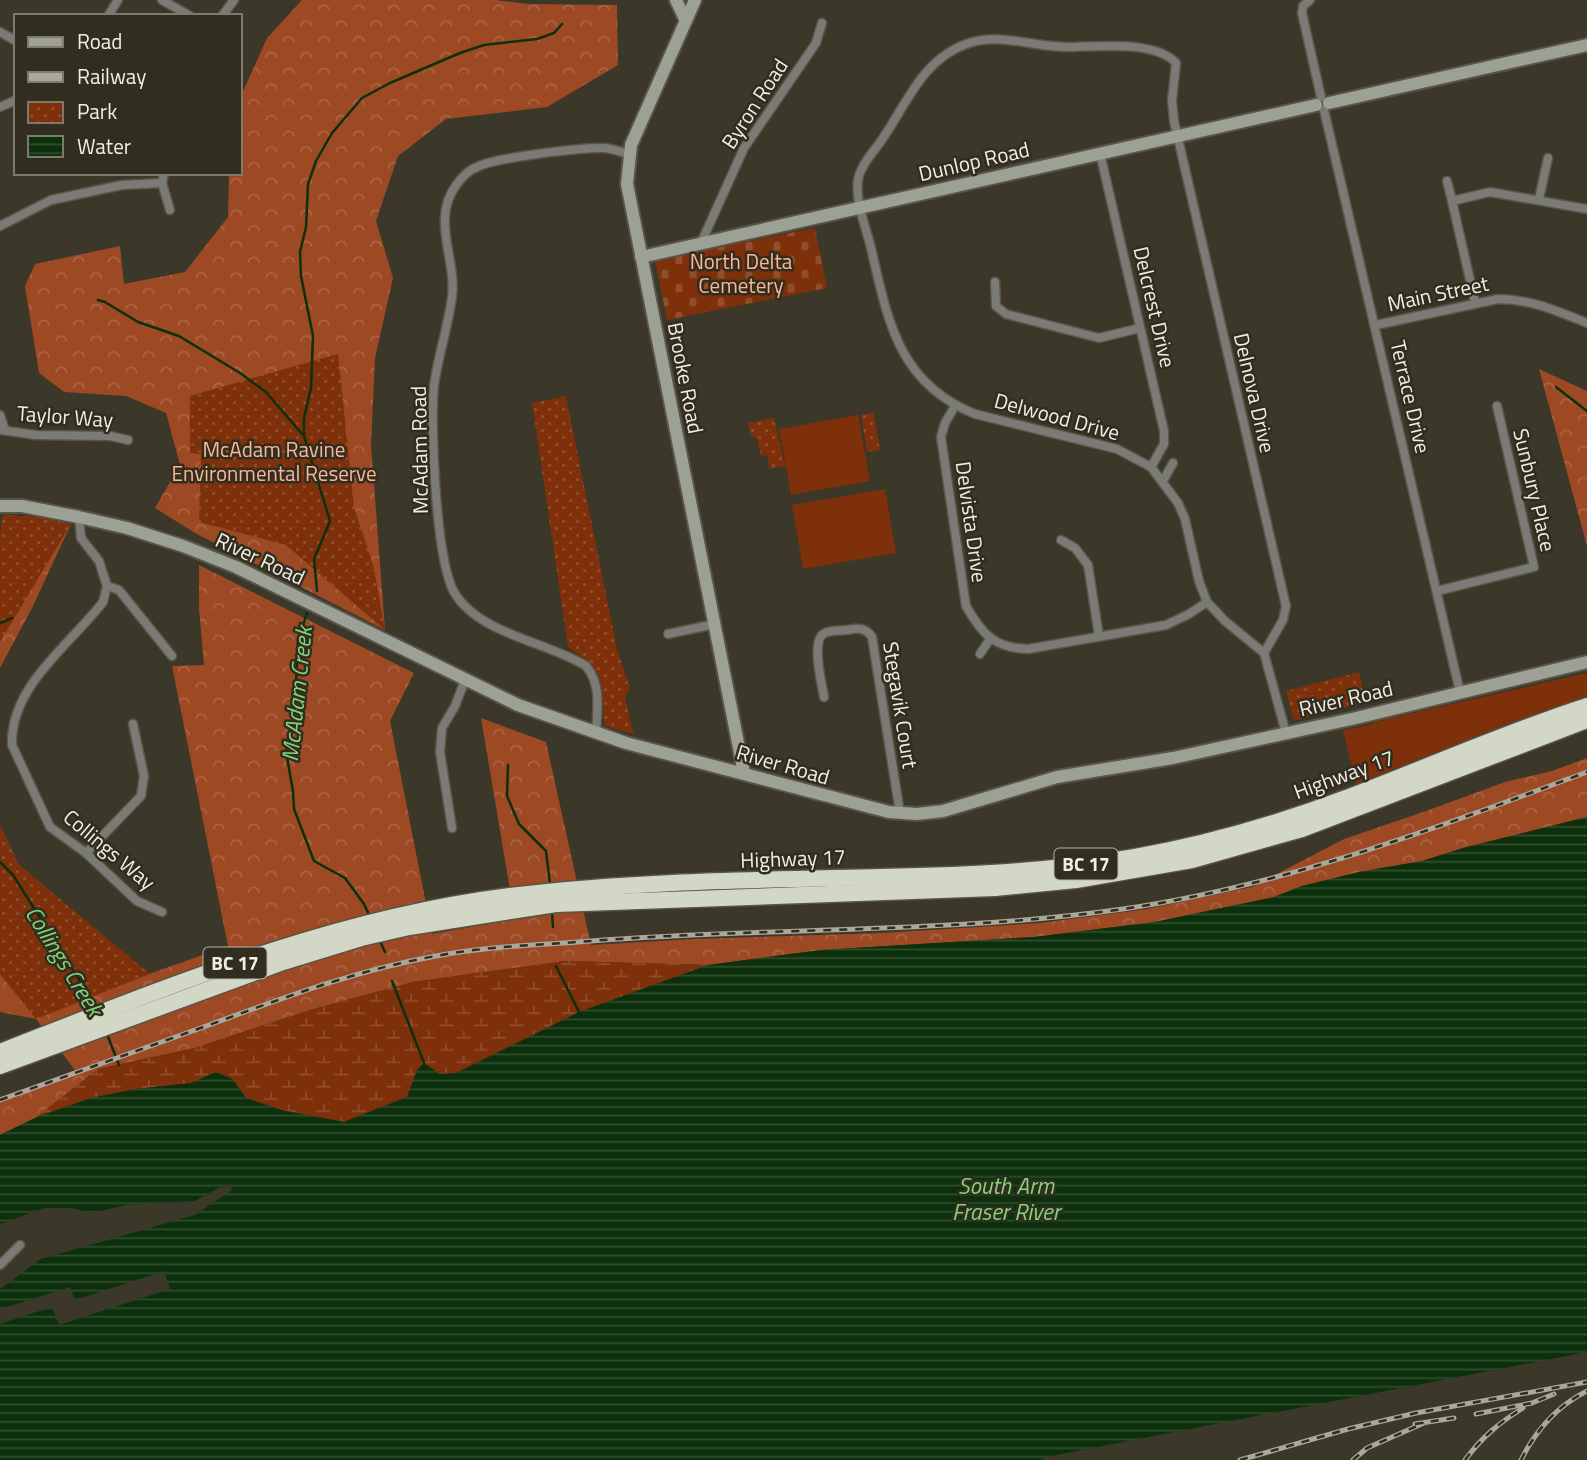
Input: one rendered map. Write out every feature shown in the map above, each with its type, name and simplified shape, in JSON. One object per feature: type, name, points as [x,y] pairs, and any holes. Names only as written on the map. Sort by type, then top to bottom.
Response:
[{"type":"highway","name":"Highway 17","points":[[0,1066],[71,1032],[276,948],[408,920],[541,899],[734,881],[979,874],[1135,857],[1202,843],[1297,816],[1543,720],[1587,706]]},
{"type":"highway","name":"Highway 17","points":[[564,897],[995,888],[1076,880],[1156,867],[1302,829],[1587,720]]},
{"type":"highway","name":"Highway 17","points":[[0,1052],[71,1032]]},
{"type":"street","points":[[162,0],[186,14]]},
{"type":"street","points":[[676,0],[686,21]]},
{"type":"street","name":"Brooke Road","points":[[695,0],[629,154],[627,184],[744,774]]},
{"type":"street","name":"Terrace Drive","points":[[1310,0],[1303,6],[1302,13],[1460,692]]},
{"type":"street","name":"Byron Road","points":[[701,243],[744,148],[816,43],[822,23]]},
{"type":"street","name":"Delnova Drive","points":[[861,207],[858,186],[863,167],[887,133],[914,85],[925,71],[943,56],[969,43],[1005,40],[1052,47],[1127,47],[1167,55],[1176,63],[1172,101],[1177,136],[1286,606],[1283,620],[1264,653]]},
{"type":"street","name":"Dunlop Road","points":[[641,257],[1587,45]]},
{"type":"street","name":"McAdam Road","points":[[596,733],[596,685],[594,675],[586,666],[483,619],[462,603],[454,592],[445,566],[438,517],[434,393],[452,296],[444,221],[447,202],[456,185],[468,172],[488,163],[605,148],[629,154]]},
{"type":"street","name":"Delcrest Drive","points":[[1100,153],[1164,432],[1164,443],[1151,467]]},
{"type":"street","points":[[1539,199],[1548,158]]},
{"type":"street","points":[[164,175],[162,183],[170,210]]},
{"type":"street","points":[[1447,181],[1475,302]]},
{"type":"street","points":[[0,226],[51,200],[122,185],[162,183]]},
{"type":"street","points":[[1452,201],[1490,192],[1587,209]]},
{"type":"street","name":"Delwood Drive","points":[[861,207],[894,337],[911,367],[925,382],[955,405],[975,414],[1117,449],[1151,467],[1178,503],[1185,519],[1199,581],[1207,601],[1225,621],[1264,653]]},
{"type":"street","points":[[995,282],[996,306],[1006,314],[1099,338],[1140,328]]},
{"type":"street","name":"Main Street","points":[[1376,325],[1498,299],[1518,299],[1546,306],[1587,323]]},
{"type":"street","name":"Delvista Drive","points":[[955,405],[941,437],[966,606],[990,639]]},
{"type":"street","name":"Sunbury Place","points":[[1437,592],[1534,567],[1497,406]]},
{"type":"street","points":[[0,415],[2,430]]},
{"type":"street","name":"Taylor Way","points":[[2,430],[36,435],[110,436],[128,440]]},
{"type":"street","points":[[1163,481],[1173,463]]},
{"type":"street","name":"River Road","points":[[0,506],[22,506],[127,528],[236,566],[518,705],[596,733],[868,808],[900,813],[943,811],[1057,777],[1173,758],[1587,662]]},
{"type":"street","points":[[79,517],[81,538],[99,561],[107,586],[119,590],[173,656]]},
{"type":"street","points":[[1061,540],[1075,548],[1088,565],[1099,636]]},
{"type":"street","name":"Collings Way","points":[[107,586],[103,602],[27,689],[12,730],[12,745],[50,827],[86,853],[136,901],[162,912]]},
{"type":"street","points":[[980,654],[990,639],[1006,646],[1028,649],[1166,625],[1189,614],[1207,601]]},
{"type":"street","points":[[668,634],[715,624]]},
{"type":"street","name":"Stegavik Court","points":[[824,697],[817,647],[820,636],[858,628],[869,632],[872,637],[900,813]]},
{"type":"street","points":[[1264,653],[1286,733]]},
{"type":"street","points":[[452,828],[440,752],[442,729],[465,680]]},
{"type":"street","points":[[86,853],[141,796],[144,776],[133,724]]},
{"type":"street","points":[[0,1265],[20,1245]]},
{"type":"green space","points":[[302,0],[495,0],[528,4],[617,5],[618,65],[547,107],[446,119],[398,156],[376,221],[393,278],[375,358],[371,445],[385,630],[195,533],[155,508],[180,465],[166,413],[126,396],[64,392],[39,373],[25,286],[35,264],[120,246],[124,284],[185,272],[228,217],[229,175],[242,175],[242,94],[267,38]]},
{"type":"green space","name":"North Delta Cemetery","points":[[815,228],[827,288],[667,320],[655,260]]},
{"type":"green space","name":"McAdam Ravine Environmental Reserve","points":[[338,354],[354,507],[374,568],[385,630],[286,545],[199,522],[201,454],[190,453],[190,396]]},
{"type":"green space","points":[[1539,369],[1587,391],[1587,546]]},
{"type":"green space","points":[[566,396],[617,649],[630,688],[625,696],[633,734],[605,726],[600,680],[590,665],[568,647],[532,403]]},
{"type":"green space","points":[[874,413],[880,450],[867,452],[861,415]]},
{"type":"green space","points":[[858,415],[870,481],[791,495],[779,429]]},
{"type":"green space","points":[[774,418],[785,466],[770,469],[767,454],[761,456],[757,439],[751,435],[748,423]]},
{"type":"green space","points":[[885,489],[896,553],[803,569],[792,505]]},
{"type":"green space","points":[[3,515],[36,517],[71,524],[32,608],[0,668],[0,537]]},
{"type":"green space","points":[[3,515],[36,517],[71,524],[0,642],[0,537]]},
{"type":"green space","points":[[199,565],[414,673],[390,721],[432,934],[515,919],[481,718],[546,742],[591,945],[881,933],[1040,923],[1147,909],[1252,887],[1344,839],[1505,782],[1552,771],[1587,758],[1587,817],[1422,861],[1302,886],[1274,897],[1155,922],[1034,937],[821,950],[708,965],[565,961],[413,982],[310,1010],[195,1048],[98,1069],[37,1117],[0,1135],[0,1101],[75,1070],[36,1019],[0,1012],[0,826],[19,865],[149,974],[228,946],[172,666],[204,665],[199,609]]},
{"type":"green space","points":[[1359,672],[1366,702],[1296,720],[1293,718],[1286,691]]},
{"type":"green space","points":[[1587,673],[1587,696],[1509,723],[1356,784],[1343,730]]},
{"type":"green space","points":[[0,826],[19,865],[150,974],[36,1019],[0,974]]},
{"type":"green space","points":[[565,961],[708,965],[579,1012],[456,1073],[440,1074],[417,1070],[407,1097],[344,1122],[281,1110],[246,1098],[233,1079],[216,1072],[191,1083],[136,1089],[91,1098],[37,1117],[98,1069],[195,1048],[310,1010],[413,982]]},
{"type":"water","name":"South Arm Fraser River","points":[[1587,817],[1587,1352],[1041,1460],[0,1460],[0,1289],[41,1259],[195,1215],[232,1190],[231,1186],[224,1185],[195,1201],[127,1205],[92,1213],[71,1208],[44,1208],[0,1224],[0,1135],[37,1117],[91,1098],[136,1089],[191,1083],[216,1072],[232,1079],[246,1098],[281,1110],[344,1122],[407,1097],[417,1070],[424,1063],[440,1074],[456,1073],[579,1012],[708,965],[821,950],[1034,937],[1155,922],[1274,897],[1302,886],[1422,861]]},
{"type":"pier","points":[[164,1271],[170,1289],[59,1325],[52,1307],[0,1324],[0,1309],[70,1287],[75,1300]]},
{"type":"waterway","name":"McAdam Creek","points":[[317,591],[314,559],[330,521],[304,436],[304,418],[311,388],[313,336],[301,276],[300,252],[306,227],[308,184],[316,161],[332,133],[362,98],[460,53],[484,45],[537,39],[554,33],[562,24]]},
{"type":"waterway","points":[[98,300],[138,322],[179,336],[240,373],[266,392],[302,434]]},
{"type":"waterway","points":[[1556,387],[1587,411]]},
{"type":"waterway","name":"McAdam Creek","points":[[307,613],[298,640],[295,706],[286,752],[294,809],[314,861],[345,878],[370,917]]},
{"type":"waterway","name":"Collings Creek","points":[[0,623],[12,618]]},
{"type":"waterway","points":[[508,765],[507,796],[519,824],[546,851],[550,884]]},
{"type":"waterway","name":"Collings Creek","points":[[0,862],[13,875],[97,1008]]},
{"type":"waterway","points":[[552,912],[553,927]]},
{"type":"waterway","name":"McAdam Creek","points":[[379,939],[385,952]]},
{"type":"waterway","points":[[556,966],[579,1012]]},
{"type":"waterway","name":"McAdam Creek","points":[[392,981],[424,1063]]},
{"type":"waterway","name":"Collings Creek","points":[[107,1034],[119,1065]]},
{"type":"railway","points":[[0,1100],[293,995],[407,962],[514,946],[657,937],[991,923],[1123,909],[1242,886],[1359,853],[1587,772]]},
{"type":"railway","points":[[1240,1460],[1416,1413],[1587,1382]]},
{"type":"railway","points":[[1521,1460],[1548,1420],[1587,1391]]},
{"type":"railway","points":[[1476,1414],[1532,1403],[1554,1394]]},
{"type":"railway","points":[[1465,1460],[1491,1431],[1523,1408]]},
{"type":"railway","points":[[1415,1424],[1454,1418]]},
{"type":"railway","points":[[1353,1460],[1367,1448],[1424,1423]]}]
